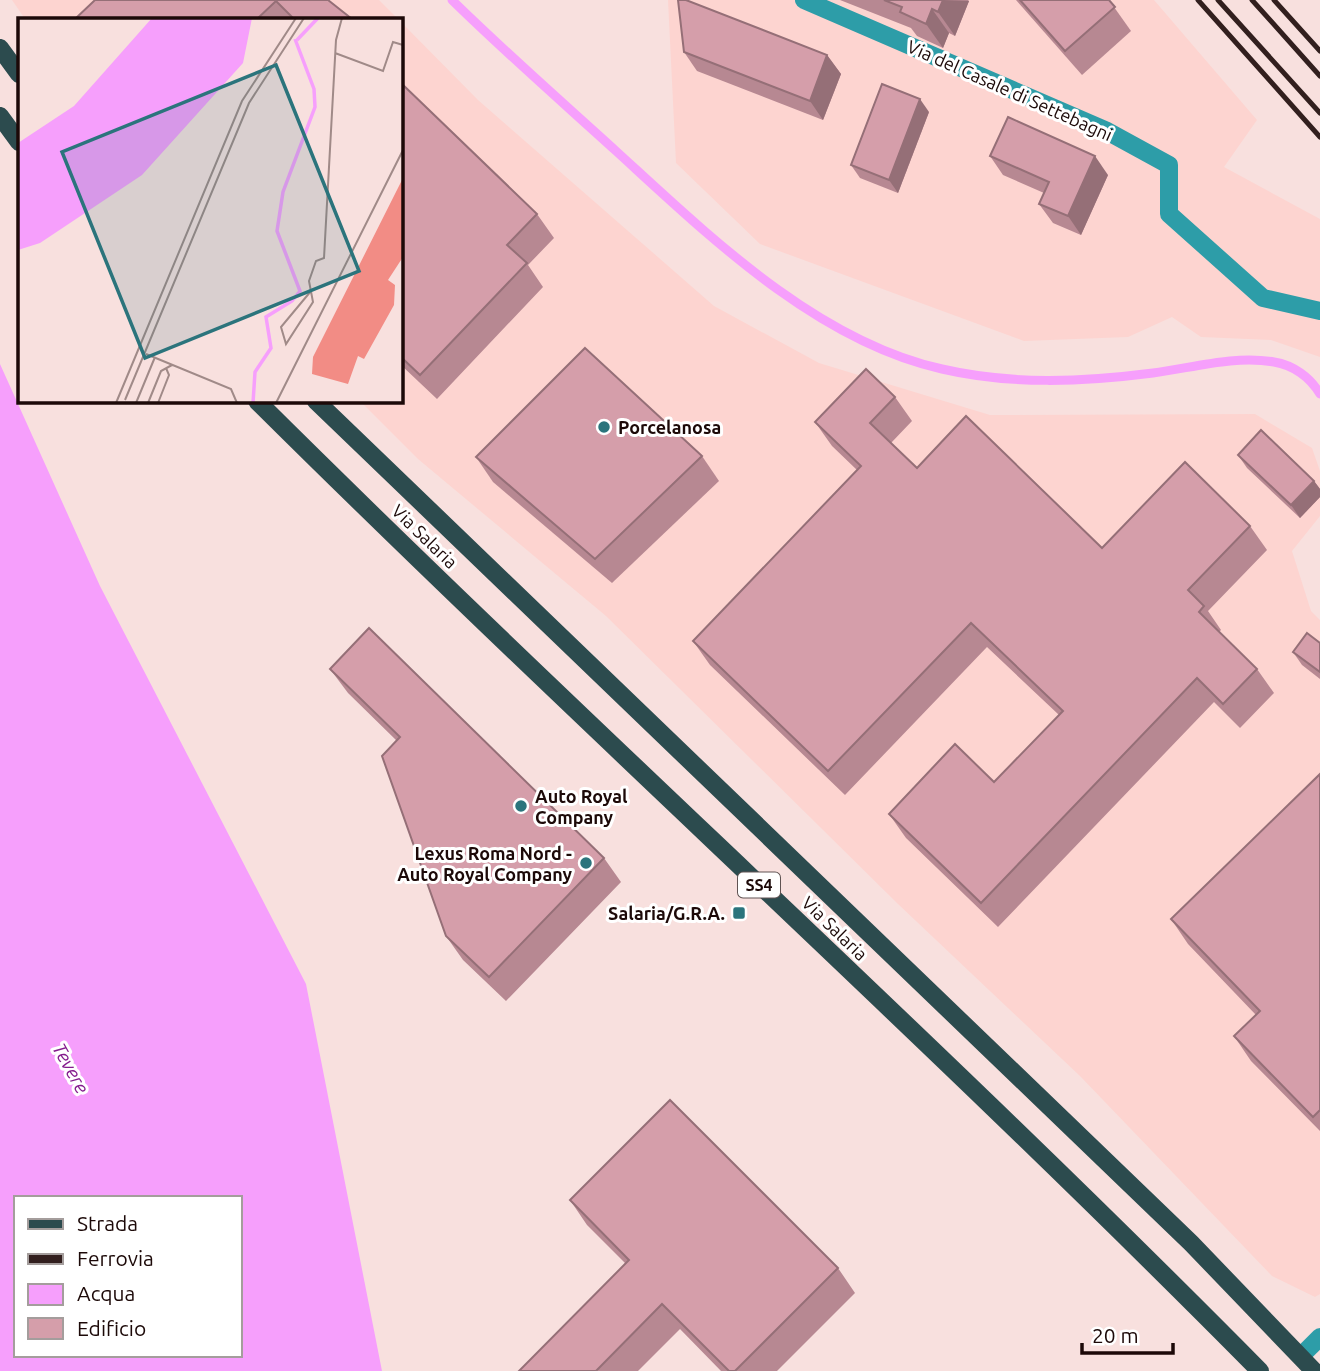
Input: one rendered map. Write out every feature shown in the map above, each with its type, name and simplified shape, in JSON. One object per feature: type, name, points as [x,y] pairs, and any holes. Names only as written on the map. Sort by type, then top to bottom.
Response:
[{"type":"main road","points":[[0,48],[18,73]]},
{"type":"main road","points":[[0,116],[18,141]]},
{"type":"main road","name":"Via Salaria","points":[[258,402],[1006,1121],[1260,1371]]},
{"type":"main road","name":"Via Salaria","points":[[317,402],[1191,1243],[1314,1371]]},
{"type":"street","name":"Via del Casale di Settebagni","points":[[804,0],[1105,130],[1169,165],[1169,214],[1263,298],[1320,311]]},
{"type":"street","points":[[1301,1356],[1320,1336]]},
{"type":"shaded area","points":[[12,0],[379,0],[397,18],[24,18]]},
{"type":"shaded area","points":[[668,0],[1154,0],[1257,120],[1224,167],[1320,219],[1320,357],[1271,340],[1201,337],[1172,317],[1128,337],[1024,341],[760,244],[676,163]]},
{"type":"shaded area","points":[[402,23],[478,100],[714,306],[819,363],[990,415],[1255,414],[1312,448],[1320,471],[1320,516],[1292,551],[1311,611],[1320,620],[1320,1294],[1315,1297],[1272,1276],[1080,1076],[898,904],[606,616],[418,459],[361,402],[402,402]]},
{"type":"water","name":"Tevere","points":[[0,364],[100,586],[306,984],[382,1371],[0,1371]]},
{"type":"building","points":[[95,0],[328,0],[351,18],[293,18],[276,1],[258,18],[76,18]]},
{"type":"building","points":[[678,0],[686,0],[827,55],[810,101],[684,52]]},
{"type":"building","points":[[884,0],[943,0],[938,12],[932,9],[926,24],[900,12],[902,7]]},
{"type":"building","points":[[1020,0],[1109,0],[1115,7],[1065,51]]},
{"type":"building","points":[[402,84],[537,214],[507,245],[527,263],[420,375],[402,358]]},
{"type":"building","points":[[882,84],[920,99],[889,180],[851,165]]},
{"type":"building","points":[[1008,117],[1095,156],[1068,216],[1039,204],[1049,182],[990,156]]},
{"type":"building","name":"Porcelanosa","points":[[585,348],[702,456],[595,559],[476,457]]},
{"type":"building","points":[[866,369],[895,397],[870,423],[917,468],[966,416],[1102,548],[1185,462],[1250,526],[1188,590],[1204,606],[1199,612],[1257,669],[1223,704],[1197,678],[981,903],[889,814],[955,744],[994,782],[1063,711],[971,623],[828,771],[693,641],[861,466],[815,422]]},
{"type":"building","points":[[1261,430],[1314,481],[1291,505],[1238,455]]},
{"type":"building","points":[[369,628],[604,858],[489,977],[446,936],[382,756],[400,737],[330,669]]},
{"type":"building","points":[[1307,633],[1320,643],[1320,672],[1293,652]]},
{"type":"building","points":[[1320,774],[1320,1110],[1313,1117],[1234,1036],[1260,1011],[1171,919]]},
{"type":"building","points":[[670,1100],[838,1268],[735,1371],[729,1371],[662,1304],[596,1371],[519,1371],[629,1260],[570,1200]]},
{"type":"waterway","points":[[452,0],[726,250],[808,310],[851,335],[896,355],[942,369],[1021,380],[1100,378],[1228,361],[1259,360],[1288,366],[1311,382],[1320,394]]},
{"type":"railway","points":[[1198,0],[1320,137]]},
{"type":"railway","points":[[1218,0],[1320,113]]},
{"type":"railway","points":[[1252,0],[1320,76]]},
{"type":"railway","points":[[1274,0],[1320,51]]},
{"type":"place","name":"Porcelanosa","points":[[604,427]]},
{"type":"place","name":"Auto Royal Company","points":[[521,806]]},
{"type":"place","name":"Lexus Roma Nord - Auto Royal Company","points":[[586,863]]},
{"type":"place","name":"Salaria/G.R.A.","points":[[739,913]]}]
